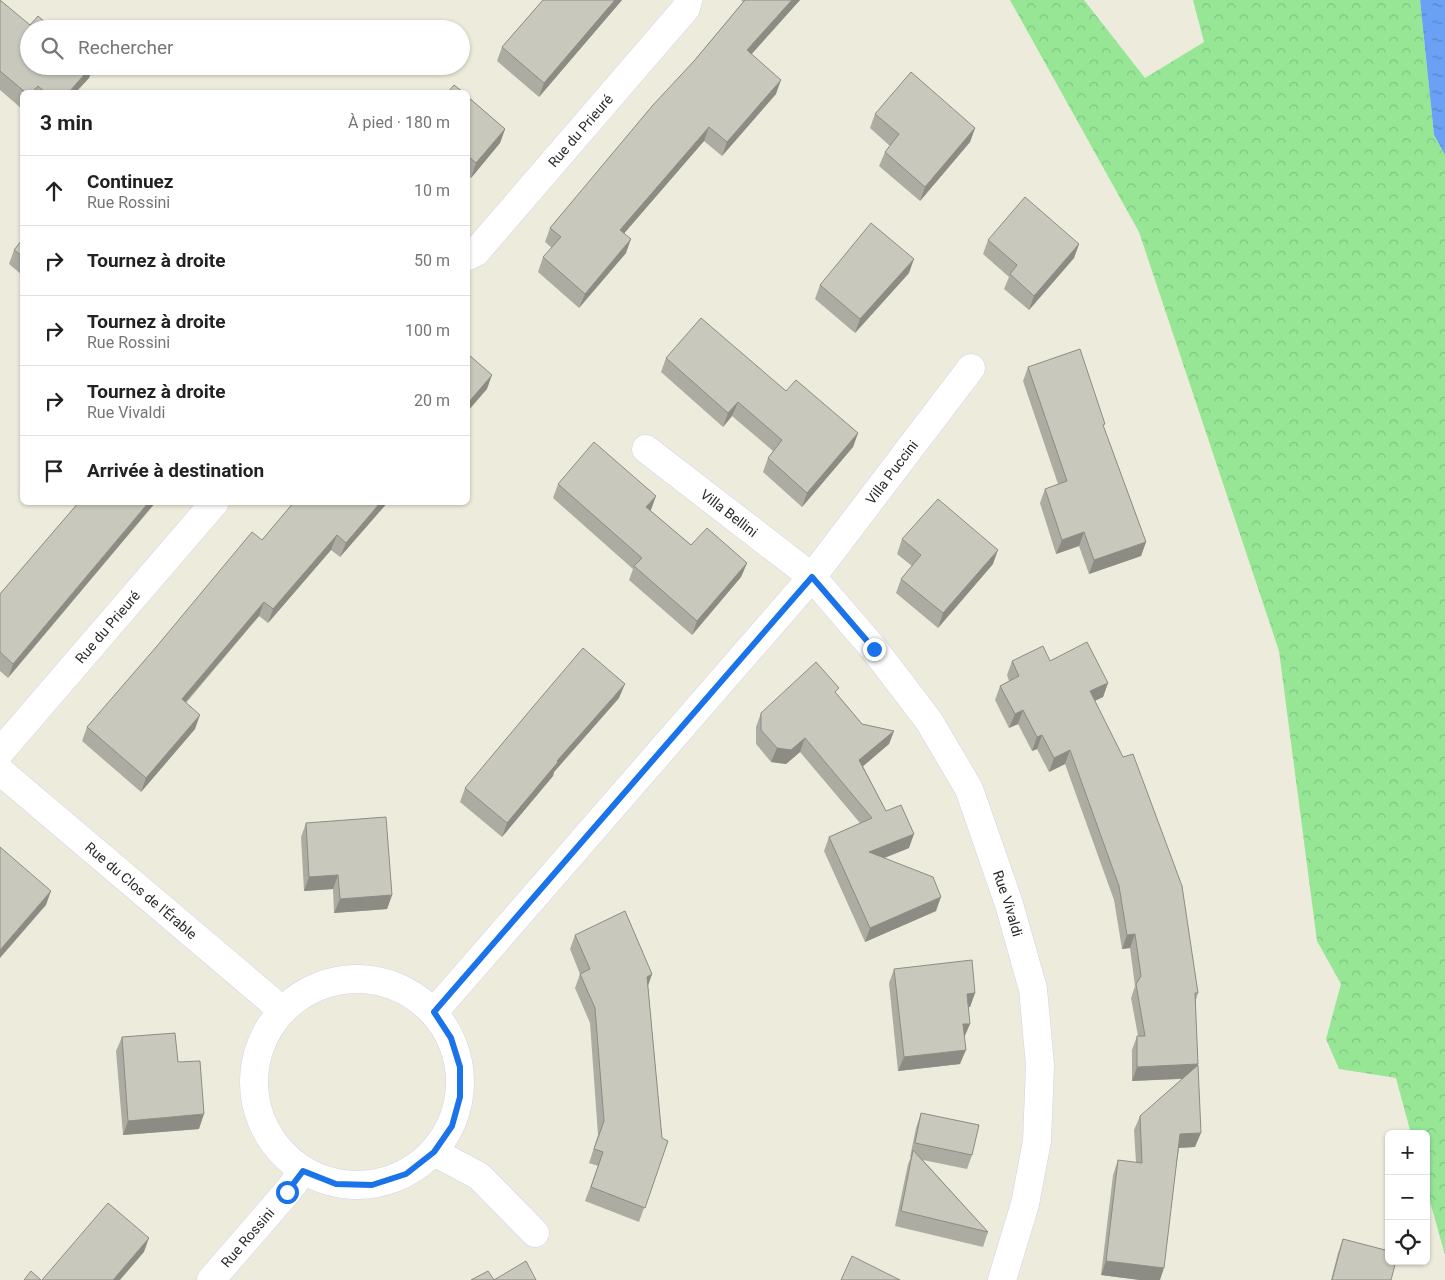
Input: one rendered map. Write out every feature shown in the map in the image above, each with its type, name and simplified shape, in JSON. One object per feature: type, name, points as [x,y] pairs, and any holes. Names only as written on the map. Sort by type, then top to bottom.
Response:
[{"type":"street","name":"Rue du Prieuré","points":[[470,255],[476,252],[686,8],[688,0]]},
{"type":"street","name":"Villa Puccini","points":[[812,577],[971,368]]},
{"type":"street","name":"Villa Bellini","points":[[646,449],[812,577]]},
{"type":"street","name":"Rue du Prieuré","points":[[0,752],[212,505]]},
{"type":"street","points":[[434,1012],[812,577]]},
{"type":"street","name":"Rue Vivaldi","points":[[812,577],[874,649],[929,721],[969,789],[1009,904],[1033,989],[1040,1065],[1037,1141],[1025,1204],[1002,1280]]},
{"type":"street","name":"Rue du Clos de l'Érable","points":[[0,771],[282,1010]]},
{"type":"street","points":[[342,979],[376,980],[408,991],[434,1012],[451,1038],[460,1067],[460,1097],[452,1126],[434,1152],[406,1174],[372,1185],[336,1184],[303,1171],[279,1151],[262,1125],[254,1095],[254,1064],[264,1036],[282,1010],[309,990],[342,979]]},
{"type":"street","points":[[434,1152],[479,1176],[535,1233]]},
{"type":"street","name":"Rue Rossini","points":[[211,1280],[303,1171]]},
{"type":"green space","points":[[1010,0],[1084,0],[1145,78],[1204,42],[1193,0],[1420,0],[1434,135],[1445,155],[1445,1255],[1430,1201],[1430,1130],[1410,1130],[1396,1078],[1339,1069],[1326,1039],[1341,984],[1317,941],[1279,651],[1139,232]]},
{"type":"water","points":[[1420,0],[1445,0],[1445,155],[1434,135]]},
{"type":"building","points":[[0,0],[24,20],[20,20],[20,75],[84,75],[71,90],[43,90],[38,86],[34,90],[23,90],[0,71]]},
{"type":"building","points":[[543,0],[615,0],[544,83],[502,47]]},
{"type":"building","points":[[745,0],[792,0],[747,50],[781,80],[727,142],[709,127],[620,230],[631,239],[585,294],[543,257],[561,237],[550,228],[653,105],[694,61]]},
{"type":"building","points":[[38,16],[43,20],[34,20]]},
{"type":"building","points":[[911,72],[975,128],[925,187],[885,152],[899,134],[875,114]]},
{"type":"building","points":[[454,85],[460,90],[450,90]]},
{"type":"building","points":[[470,99],[505,129],[476,163],[470,158]]},
{"type":"building","points":[[1025,197],[1079,244],[1034,296],[1010,274],[1017,265],[988,240]]},
{"type":"building","points":[[871,223],[914,259],[860,319],[820,285]]},
{"type":"building","points":[[20,242],[20,254],[14,250]]},
{"type":"building","points":[[701,318],[786,391],[796,380],[858,433],[807,493],[768,458],[782,440],[738,402],[728,413],[666,358]]},
{"type":"building","points":[[1080,349],[1105,424],[1103,425],[1146,542],[1094,560],[1084,532],[1062,540],[1045,489],[1067,481],[1028,367]]},
{"type":"building","points":[[470,356],[492,375],[470,401]]},
{"type":"building","points":[[594,442],[656,496],[646,507],[691,545],[707,528],[747,563],[697,621],[634,566],[642,558],[558,484]]},
{"type":"building","points":[[938,499],[998,550],[943,613],[901,579],[921,555],[902,539]]},
{"type":"building","points":[[76,505],[146,505],[13,664],[0,652],[0,594]]},
{"type":"building","points":[[291,505],[378,505],[346,543],[337,535],[273,609],[264,602],[182,699],[200,715],[146,778],[87,727],[252,532],[262,540]]},
{"type":"building","points":[[1087,642],[1108,683],[1090,691],[1123,757],[1133,754],[1182,886],[1198,993],[1195,993],[1198,1064],[1137,1067],[1137,1036],[1145,1036],[1136,984],[1141,976],[1135,934],[1127,935],[1119,886],[1070,750],[1054,758],[1042,735],[1037,737],[1023,710],[1015,714],[1000,686],[1019,676],[1012,661],[1043,646],[1050,661]]},
{"type":"building","points":[[583,648],[625,684],[557,761],[507,823],[465,788]]},
{"type":"building","points":[[816,662],[839,688],[835,692],[862,724],[894,731],[859,760],[886,811],[901,805],[914,834],[869,852],[933,877],[941,897],[870,928],[829,837],[872,818],[805,738],[791,750],[777,748],[761,730],[761,713]]},
{"type":"building","points":[[386,817],[392,895],[340,899],[338,875],[309,877],[306,823]]},
{"type":"building","points":[[0,847],[51,891],[0,950]]},
{"type":"building","points":[[625,911],[652,974],[647,977],[662,1138],[668,1141],[645,1208],[591,1187],[603,1152],[594,1149],[604,1121],[595,1008],[580,974],[590,969],[575,935]]},
{"type":"building","points":[[972,960],[975,993],[967,994],[970,1024],[963,1024],[966,1050],[904,1057],[894,969]]},
{"type":"building","points":[[175,1033],[178,1062],[200,1061],[204,1114],[128,1121],[122,1037]]},
{"type":"building","points":[[1198,1065],[1201,1133],[1180,1134],[1164,1268],[1106,1261],[1118,1160],[1142,1163],[1140,1116]]},
{"type":"building","points":[[921,1113],[979,1125],[972,1155],[915,1143]]},
{"type":"building","points":[[913,1150],[988,1232],[901,1211]]},
{"type":"building","points":[[108,1203],[149,1238],[113,1280],[42,1280]]},
{"type":"building","points":[[1343,1239],[1385,1250],[1385,1265],[1395,1265],[1391,1280],[1332,1280]]},
{"type":"building","points":[[852,1256],[900,1280],[841,1280]]},
{"type":"building","points":[[526,1261],[536,1280],[494,1280]]},
{"type":"building","points":[[31,1271],[41,1280],[24,1280]]},
{"type":"building","points":[[488,1271],[494,1280],[471,1280]]},
{"type":"route","points":[[287,1192],[303,1171],[336,1184],[372,1185],[406,1174],[434,1152],[452,1126],[460,1097],[460,1067],[451,1038],[434,1012],[812,577],[874,649]]}]
